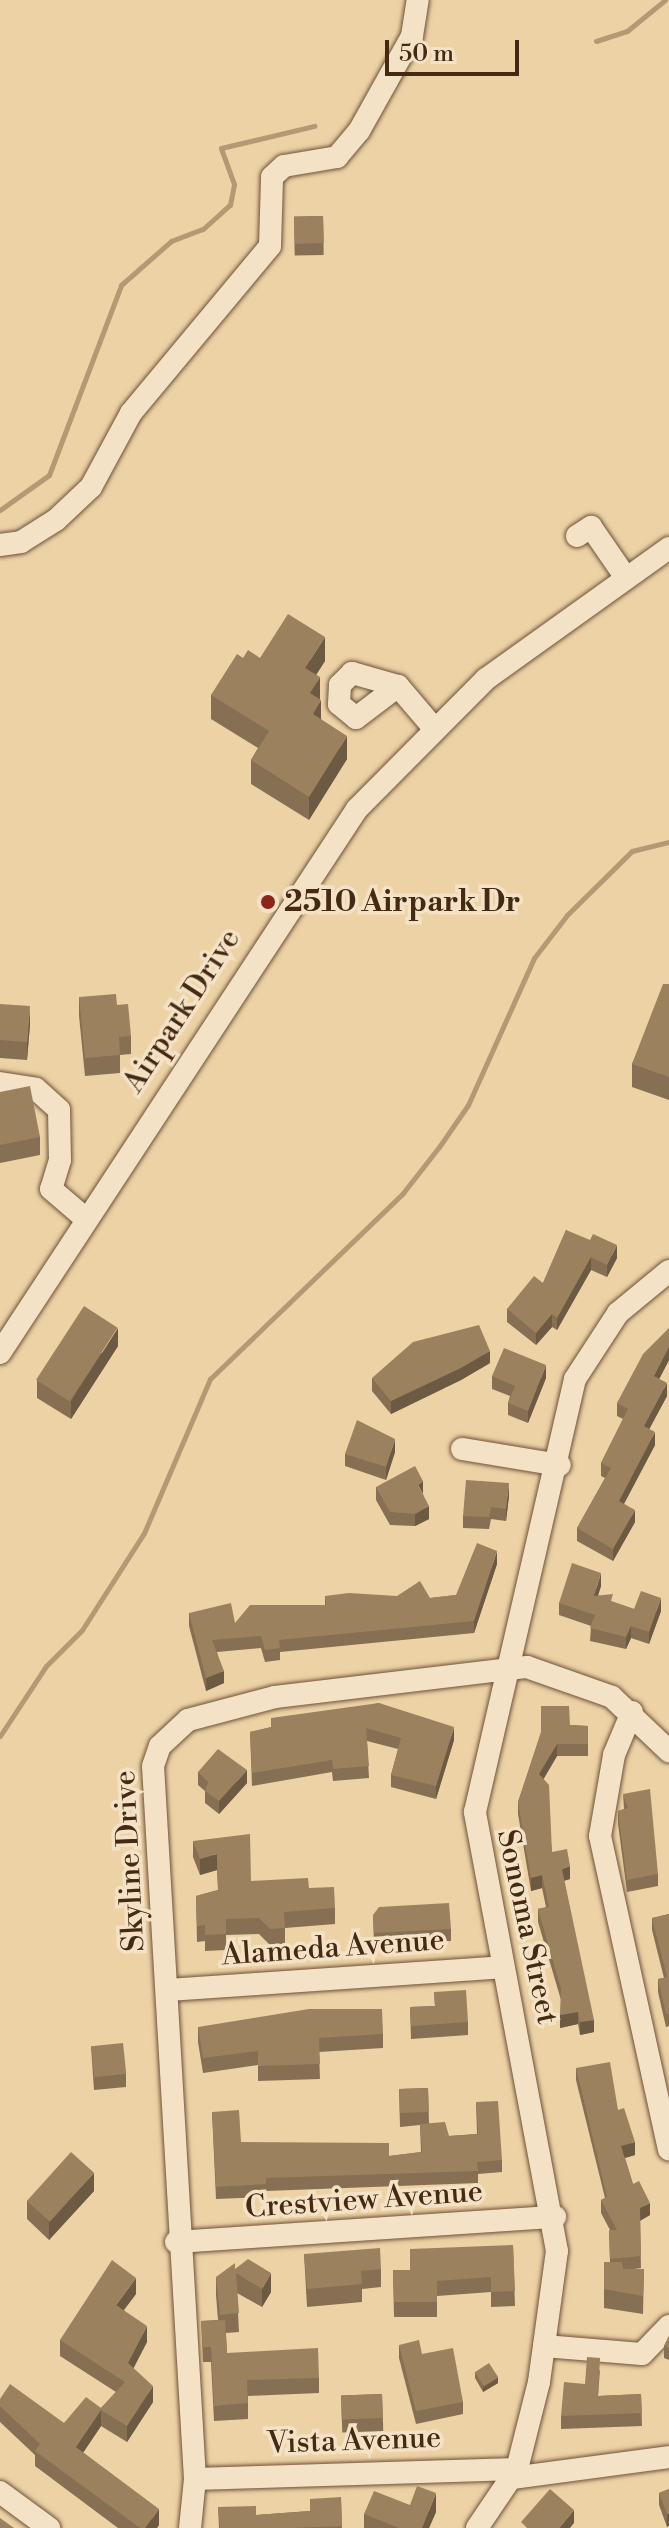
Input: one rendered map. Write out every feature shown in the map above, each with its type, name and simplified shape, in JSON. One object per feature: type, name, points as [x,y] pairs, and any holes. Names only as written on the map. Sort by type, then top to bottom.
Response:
[{"type":"street","points":[[0,545],[44,527],[91,487],[131,413],[270,246],[272,177],[284,166],[337,157],[359,131],[412,36],[418,0]]},
{"type":"street","points":[[577,536],[591,527],[626,578]]},
{"type":"street","name":"Airpark Drive","points":[[0,1353],[320,857],[433,727],[669,548]]},
{"type":"street","points":[[398,686],[433,727]]},
{"type":"street","points":[[0,1083],[36,1089],[59,1110],[60,1160],[51,1189],[86,1219]]},
{"type":"street","name":"Sonoma Street","points":[[477,2528],[514,2474],[544,2346],[555,2217],[474,1826],[560,1465],[568,1401],[590,1348],[669,1271]]},
{"type":"street","points":[[462,1449],[560,1465]]},
{"type":"street","name":"Skyline Drive","points":[[190,2528],[195,2479],[176,2242],[168,1990],[153,1766],[172,1729],[275,1697],[511,1670],[579,1682],[632,1712],[669,1751]]},
{"type":"street","points":[[632,1712],[614,1755],[600,1836],[669,2150]]},
{"type":"street","name":"Alameda Avenue","points":[[168,1990],[502,1967]]},
{"type":"street","name":"Crestview Avenue","points":[[176,2242],[555,2217]]},
{"type":"street","points":[[544,2346],[642,2354],[669,2326]]},
{"type":"street","points":[[514,2474],[669,2457]]},
{"type":"street","name":"Vista Avenue","points":[[195,2479],[514,2474]]},
{"type":"street","points":[[0,2492],[49,2528]]},
{"type":"building","points":[[323,216],[324,243],[295,244],[294,217]]},
{"type":"building","points":[[288,614],[325,637],[305,668],[320,677],[310,693],[321,700],[313,714],[347,736],[309,797],[251,760],[269,731],[211,695],[237,654],[243,658],[248,650],[260,658]]},
{"type":"building","points":[[663,984],[669,984],[669,1077],[632,1064]]},
{"type":"building","points":[[116,994],[117,1005],[128,1004],[131,1036],[119,1037],[120,1055],[85,1058],[79,997]]},
{"type":"building","points":[[0,1004],[30,1006],[27,1042],[0,1040]]},
{"type":"building","points":[[30,1086],[40,1137],[0,1145],[0,1092]]},
{"type":"building","points":[[566,1230],[590,1240],[593,1234],[617,1245],[607,1265],[591,1257],[557,1318],[552,1314],[536,1333],[507,1309],[534,1276],[543,1283]]},
{"type":"building","points":[[84,1306],[118,1328],[70,1402],[36,1380]]},
{"type":"building","points":[[479,1325],[490,1351],[461,1368],[391,1401],[372,1378],[413,1342]]},
{"type":"building","points":[[669,1328],[669,1347],[654,1376],[667,1383],[644,1426],[655,1432],[619,1501],[635,1510],[613,1549],[577,1528],[611,1468],[601,1463],[628,1409],[617,1403],[643,1354]]},
{"type":"building","points":[[504,1348],[546,1365],[528,1411],[508,1403],[515,1386],[492,1376]]},
{"type":"building","points":[[357,1420],[395,1439],[386,1467],[345,1454]]},
{"type":"building","points":[[415,1466],[423,1481],[418,1485],[429,1506],[415,1514],[390,1512],[376,1487]]},
{"type":"building","points":[[466,1480],[509,1483],[506,1509],[491,1507],[489,1517],[463,1516]]},
{"type":"building","points":[[477,1543],[497,1551],[474,1621],[279,1640],[280,1648],[265,1650],[261,1636],[212,1640],[224,1671],[206,1678],[189,1613],[231,1603],[235,1623],[250,1605],[326,1605],[325,1596],[349,1593],[397,1596],[420,1581],[430,1598],[456,1595]]},
{"type":"building","points":[[572,1563],[601,1573],[594,1596],[613,1594],[611,1601],[634,1609],[641,1591],[661,1598],[649,1632],[631,1626],[626,1637],[590,1628],[595,1615],[559,1603]]},
{"type":"building","points":[[379,1703],[454,1727],[436,1786],[391,1775],[401,1738],[366,1728],[369,1766],[333,1769],[332,1760],[252,1773],[250,1732],[271,1727],[271,1718]]},
{"type":"building","points":[[541,1706],[569,1706],[570,1725],[588,1726],[588,1744],[557,1744],[539,1774],[549,1785],[552,1852],[567,1849],[570,1866],[562,1869],[594,2020],[580,2022],[578,2012],[560,2015],[561,1989],[538,1909],[549,1907],[542,1875],[531,1878],[518,1802],[541,1732]]},
{"type":"building","points":[[218,1749],[247,1770],[219,1801],[205,1791],[208,1782],[198,1772]]},
{"type":"building","points":[[650,1789],[658,1874],[627,1880],[618,1811],[628,1808],[623,1794]]},
{"type":"building","points":[[250,1834],[251,1881],[308,1878],[309,1888],[334,1887],[335,1908],[284,1912],[285,1928],[270,1929],[259,1918],[226,1919],[226,1934],[205,1935],[205,1925],[197,1926],[196,1896],[218,1890],[217,1854],[200,1859],[193,1841]]},
{"type":"building","points":[[449,1903],[451,1929],[374,1933],[373,1915],[379,1907]]},
{"type":"building","points":[[669,1914],[669,2014],[666,2014],[658,1979],[667,1977],[652,1918]]},
{"type":"building","points":[[466,1990],[468,2022],[411,2026],[410,2007],[435,2006],[434,1992]]},
{"type":"building","points":[[309,2009],[382,2009],[383,2034],[319,2038],[320,2064],[258,2066],[258,2051],[203,2058],[198,2027]]},
{"type":"building","points":[[123,2043],[126,2074],[94,2077],[91,2046]]},
{"type":"building","points":[[610,2062],[618,2110],[624,2108],[635,2142],[621,2146],[633,2184],[639,2181],[650,2203],[640,2208],[641,2256],[610,2259],[609,2230],[617,2230],[601,2200],[607,2197],[576,2068]]},
{"type":"building","points":[[428,2088],[429,2112],[400,2113],[399,2089]]},
{"type":"building","points":[[498,2101],[502,2160],[477,2162],[478,2171],[266,2178],[266,2184],[216,2187],[212,2112],[239,2110],[241,2142],[389,2143],[389,2156],[422,2152],[420,2124],[445,2122],[449,2136],[478,2134],[476,2102]]},
{"type":"building","points":[[71,2152],[94,2173],[50,2222],[27,2201]]},
{"type":"building","points":[[513,2245],[515,2291],[491,2292],[491,2277],[437,2281],[437,2302],[394,2302],[393,2270],[410,2270],[410,2249]]},
{"type":"building","points":[[380,2248],[381,2269],[361,2271],[362,2284],[307,2289],[304,2254]]},
{"type":"building","points":[[248,2259],[271,2273],[262,2289],[236,2273],[239,2313],[220,2315],[216,2277],[235,2263],[235,2269]]},
{"type":"building","points":[[112,2260],[136,2278],[116,2305],[147,2326],[128,2363],[153,2386],[127,2426],[101,2410],[76,2447],[159,2509],[145,2528],[140,2528],[35,2451],[40,2444],[0,2406],[0,2399],[10,2384],[64,2423],[86,2397],[101,2408],[125,2382],[60,2340]]},
{"type":"building","points":[[604,2262],[622,2262],[623,2269],[644,2269],[643,2296],[604,2289]]},
{"type":"building","points":[[225,2320],[227,2353],[318,2348],[319,2378],[247,2380],[248,2403],[214,2406],[211,2347],[203,2347],[201,2321]]},
{"type":"building","points":[[419,2340],[422,2354],[453,2348],[463,2402],[416,2411],[399,2345]]},
{"type":"building","points":[[587,2357],[600,2358],[598,2396],[641,2394],[642,2413],[561,2416],[564,2382],[585,2384]]},
{"type":"building","points":[[489,2363],[498,2377],[484,2387],[475,2372]]},
{"type":"building","points":[[382,2394],[383,2418],[342,2419],[341,2395]]},
{"type":"building","points":[[417,2486],[436,2493],[422,2528],[399,2528],[364,2514],[374,2491],[410,2505]]},
{"type":"building","points":[[550,2489],[574,2510],[559,2528],[527,2528],[521,2522]]},
{"type":"building","points":[[669,2489],[669,2513],[667,2514],[659,2493]]},
{"type":"building","points":[[341,2497],[342,2526],[220,2528],[218,2507],[256,2506],[256,2515],[310,2511],[310,2499]]},
{"type":"building","points":[[0,2518],[14,2528],[0,2528]]},
{"type":"waterway","points":[[596,41],[627,31],[665,0]]},
{"type":"waterway","points":[[0,510],[49,475],[121,285],[171,241],[203,229],[230,205],[234,184],[221,148],[314,126]]},
{"type":"waterway","points":[[0,1736],[46,1666],[82,1630],[144,1533],[210,1379],[403,1193],[439,1147],[468,1105],[534,958],[567,915],[632,851],[669,842]]},
{"type":"place","name":"2510 Airpark Dr","points":[[268,902]]}]
